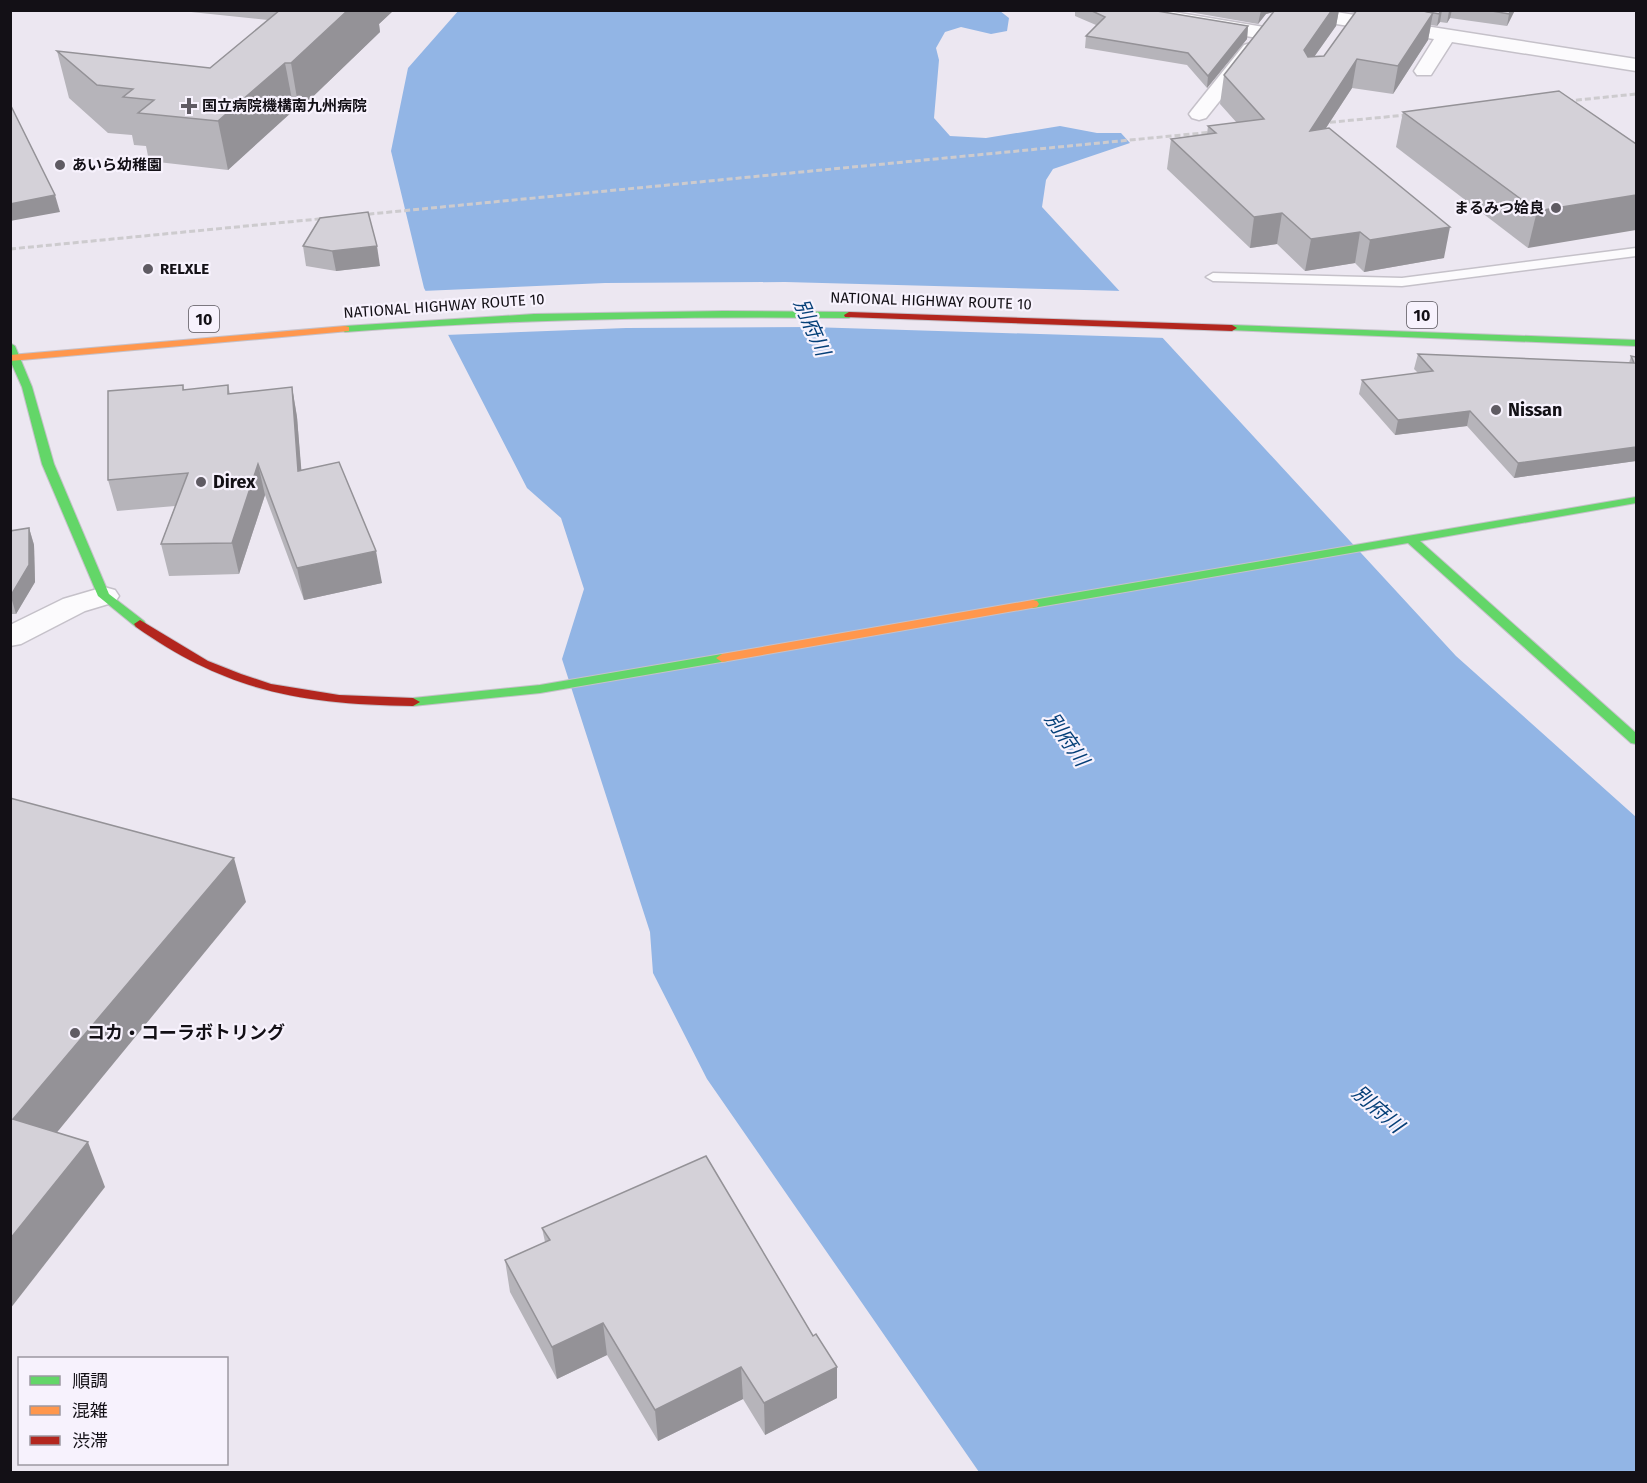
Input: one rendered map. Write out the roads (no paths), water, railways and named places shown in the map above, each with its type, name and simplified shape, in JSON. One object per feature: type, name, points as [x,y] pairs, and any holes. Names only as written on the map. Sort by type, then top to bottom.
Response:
[{"type":"main road","name":"NATIONAL HIGHWAY ROUTE 10","points":[[12,354],[397,324],[550,316],[677,313],[867,315],[1636,343]]},
{"type":"main road","points":[[12,354],[37,419],[48,464],[104,596],[163,642],[213,670],[265,687],[354,702],[422,702],[540,689],[1636,500]]},
{"type":"main road","points":[[1411,539],[1636,740]]},
{"type":"street","points":[[1124,10],[1264,33]]},
{"type":"street","points":[[1199,114],[1282,10],[1347,17],[1446,36],[1636,65]]},
{"type":"street","points":[[1338,40],[1347,17]]},
{"type":"street","points":[[1424,71],[1446,36]]},
{"type":"street","points":[[10,637],[74,605],[104,596]]},
{"type":"lane","points":[[1213,277],[1402,282],[1636,252]]},
{"type":"water","name":"別府川","points":[[459,10],[1000,11],[1009,18],[1007,31],[991,34],[961,27],[945,32],[936,48],[939,60],[934,118],[950,136],[986,138],[1060,126],[1097,133],[1121,133],[1130,143],[1053,169],[1046,180],[1042,207],[1456,656],[1636,817],[1636,1472],[979,1472],[707,1079],[653,973],[650,932],[562,659],[584,589],[561,518],[527,488],[424,288],[391,151],[408,68]]},
{"type":"railway","points":[[1558,102],[1636,94]]},
{"type":"railway","points":[[1312,124],[1417,114]]},
{"type":"railway","points":[[10,249],[1223,131]]},
{"type":"place","name":"国立病院機構南九州病院","points":[[189,106]]},
{"type":"place","name":"あいら幼稚園","points":[[60,165]]},
{"type":"place","name":"まるみつ姶良","points":[[1556,208]]},
{"type":"place","name":"RELXLE","points":[[148,269]]},
{"type":"place","name":"Nissan","points":[[1496,410]]},
{"type":"place","name":"Direx","points":[[201,482]]},
{"type":"place","name":"コカ・コーラボトリング","points":[[75,1033]]}]
